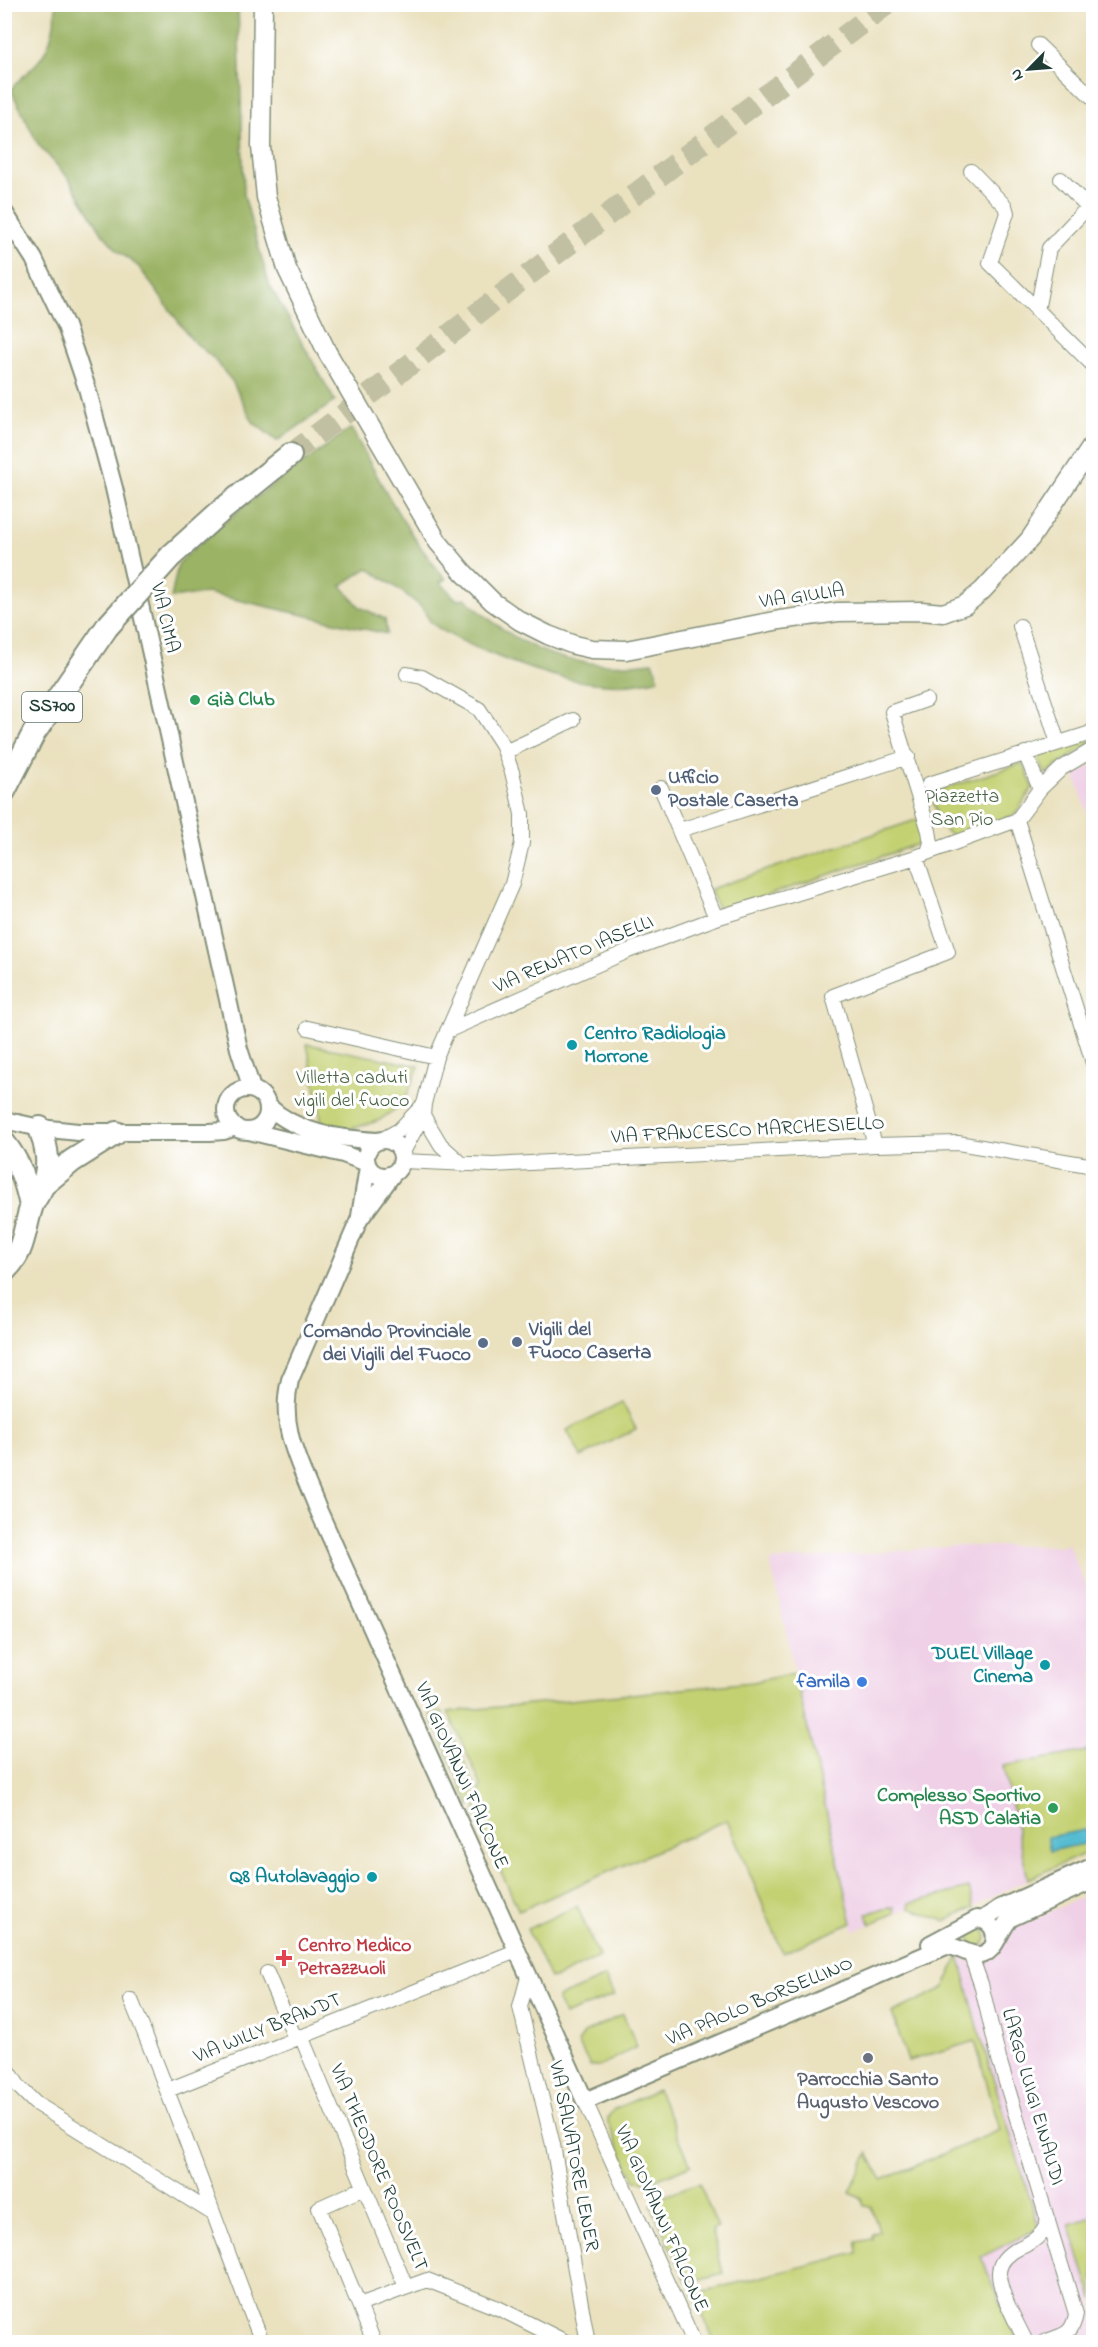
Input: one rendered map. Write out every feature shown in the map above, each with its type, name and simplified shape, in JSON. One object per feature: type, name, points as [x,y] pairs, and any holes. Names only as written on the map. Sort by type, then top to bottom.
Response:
[{"type":"highway","name":"SS700","points":[[4,791],[34,733],[107,627],[171,556],[222,510],[290,455]]},
{"type":"highway","points":[[4,1271],[14,1262],[26,1236],[34,1180],[48,1168],[48,1148],[40,1128]]},
{"type":"highway","points":[[34,1180],[72,1161],[116,1133]]},
{"type":"highway","points":[[4,1143],[34,1180]]},
{"type":"main road","name":"VIA GIULIA","points":[[263,4],[261,147],[266,197],[287,269],[327,352],[438,542],[463,572],[493,602],[520,621],[548,635],[592,649],[643,648],[780,620],[838,612],[943,613],[965,605],[982,591],[1030,539],[1094,443]]},
{"type":"street","points":[[1038,45],[1094,99]]},
{"type":"street","points":[[971,171],[1005,206],[1007,213],[990,263],[1094,366]]},
{"type":"street","points":[[1036,310],[1049,248],[1088,207],[1061,179]]},
{"type":"street","name":"VIA CIMA","points":[[4,212],[34,259],[66,326],[87,388],[114,488],[239,1049],[252,1089]]},
{"type":"street","points":[[1020,626],[1058,743]]},
{"type":"street","points":[[229,1102],[228,1119],[242,1129],[343,1154],[368,1165],[381,1176],[397,1171],[423,1109],[436,1057],[512,884],[522,843],[522,814],[505,752],[479,709],[422,677],[407,674]]},
{"type":"street","points":[[875,1145],[833,996],[948,952],[922,854],[931,838],[908,757],[892,712],[926,700]]},
{"type":"street","points":[[505,752],[573,720]]},
{"type":"street","points":[[914,779],[929,784],[1088,734],[1094,730]]},
{"type":"street","points":[[1094,749],[1062,768],[1040,789],[1017,820],[1094,1066]]},
{"type":"street","points":[[1025,753],[1040,789]]},
{"type":"street","points":[[680,830],[908,757]]},
{"type":"street","points":[[929,784],[928,801],[939,831],[943,837],[954,842]]},
{"type":"street","points":[[661,788],[716,918]]},
{"type":"street","name":"VIA RENATO IASELLI","points":[[447,1031],[628,951],[716,918],[922,854],[1017,820]]},
{"type":"street","points":[[308,1028],[436,1057]]},
{"type":"street","name":"VIA CIMA","points":[[229,1102],[237,1075],[239,1049]]},
{"type":"street","points":[[4,1119],[40,1128],[116,1133],[255,1130],[264,1123],[269,1112],[268,1106],[263,1095],[245,1088],[213,1120],[193,1131]]},
{"type":"street","points":[[268,1106],[281,1118],[310,1131],[344,1139],[392,1141],[402,1157]]},
{"type":"street","points":[[368,1165],[367,1152],[379,1140],[399,1130],[423,1109]]},
{"type":"street","points":[[423,1109],[441,1145],[461,1163]]},
{"type":"street","name":"VIA FRANCESCO MARCHESIELLO","points":[[402,1157],[433,1164],[494,1165],[875,1145],[958,1143],[1094,1166]]},
{"type":"street","name":"VIA GIOVANNI FALCONE","points":[[359,1220],[368,1165]]},
{"type":"street","name":"VIA GIOVANNI FALCONE","points":[[392,1174],[359,1220],[290,1380],[285,1398],[285,1414],[291,1443],[317,1507],[694,2343]]},
{"type":"street","points":[[982,1920],[1000,1908],[1094,1866]]},
{"type":"street","points":[[993,1946],[995,1931],[992,1926],[976,1919],[966,1923],[960,1934],[959,1946],[981,1954],[993,1946],[1004,1925],[1011,1918],[1094,1880]]},
{"type":"street","name":"VIA PAOLO BORSELLINO","points":[[582,2096],[946,1946],[959,1946]]},
{"type":"street","name":"LARGO LUIGI EINAUDI","points":[[959,1946],[981,1984],[999,2059],[1063,2270]]},
{"type":"street","name":"LARGO LUIGI EINAUDI","points":[[981,1984],[993,1946]]},
{"type":"street","name":"VIA WILLY BRANDT","points":[[168,2090],[516,1951]]},
{"type":"street","name":"VIA THEODORE ROOSVELT","points":[[267,1973],[298,2037],[406,2287],[427,2280],[498,2308],[566,2343]]},
{"type":"street","name":"VIA SALVATORE LENER","points":[[528,1977],[520,2007],[553,2145],[580,2288],[587,2338],[585,2343]]},
{"type":"street","points":[[131,2001],[168,2090],[262,2343]]},
{"type":"street","points":[[4,2063],[20,2087],[35,2103],[212,2213]]},
{"type":"street","points":[[364,2188],[319,2208],[374,2343]]},
{"type":"street","points":[[1026,2343],[1003,2289],[999,2271],[1008,2255],[1029,2244],[1045,2229],[1048,2220]]},
{"type":"street","points":[[1019,2327],[1046,2342],[1062,2336],[1074,2324],[1076,2314],[1063,2270],[1046,2249],[1029,2244]]},
{"type":"street","points":[[359,2305],[406,2287]]},
{"type":"shaded area","points":[[1093,764],[1093,829],[1075,776]]},
{"type":"shaded area","points":[[1068,1544],[1093,1602],[1093,1750],[1003,1766],[1028,1879],[945,1921],[909,1908],[854,1931],[770,1561],[960,1546],[1059,1546]]},
{"type":"shaded area","points":[[1093,1892],[1094,2339],[1083,2342],[1018,2342],[981,2257],[1008,2127],[959,1956],[970,1961],[997,1957],[1006,1935],[1015,1928]]},
{"type":"green space","points":[[56,5],[238,5],[244,195],[269,284],[335,401],[277,441],[253,422],[232,381],[213,358],[191,339],[139,267],[117,250],[103,234],[69,179],[38,144],[11,90],[44,53],[55,21]]},
{"type":"green space","points":[[351,428],[406,525],[446,579],[440,582],[457,600],[465,598],[508,633],[551,654],[574,661],[598,664],[653,662],[659,679],[637,683],[591,683],[546,674],[502,659],[438,628],[420,606],[368,568],[341,586],[360,607],[385,619],[387,634],[207,593],[171,598],[178,564],[194,548],[244,506]]},
{"type":"green space","points":[[1093,735],[1093,741],[1045,774],[1038,757]]},
{"type":"green space","name":"Piazzetta San Pio","points":[[1023,763],[1033,787],[1015,815],[953,837],[942,828],[933,802],[937,791]]},
{"type":"green space","points":[[919,819],[927,841],[719,912],[710,889]]},
{"type":"green space","name":"Villetta caduti vigili del fuoco","points":[[307,1044],[419,1066],[407,1095],[397,1108],[378,1121],[350,1129],[322,1124]]},
{"type":"green space","points":[[622,1402],[636,1429],[581,1457],[567,1430]]},
{"type":"green space","points":[[795,1673],[852,1923],[783,1953],[727,1820],[519,1911],[475,1815],[481,1785],[448,1712],[753,1682]]},
{"type":"green space","points":[[442,1712],[475,1786],[470,1807],[430,1714]]},
{"type":"green space","name":"Complesso Sportivo ASD Calatia","points":[[1093,1750],[1093,1850],[1028,1879],[1003,1766]]},
{"type":"green space","points":[[969,1888],[974,1908],[945,1921],[909,1908],[910,1903]]},
{"type":"green space","points":[[577,1906],[599,1957],[556,1978],[550,1978],[527,1929]]},
{"type":"green space","points":[[894,1907],[895,1913],[870,1924],[867,1913]]},
{"type":"green space","points":[[978,1928],[985,1930],[987,1937],[985,1944],[978,1946],[971,1944],[969,1937],[971,1930]]},
{"type":"green space","points":[[959,1956],[981,2038],[1039,2228],[981,2257],[1018,2342],[715,2342],[693,2294],[857,2253],[856,2242],[872,2239],[872,2234],[879,2231],[871,2206],[864,2206],[861,2198],[850,2192],[868,2153],[882,2180],[1000,2130],[975,2041],[908,2061],[892,2013],[944,1988]]},
{"type":"green space","points":[[605,1977],[614,1995],[564,2015],[557,1998]]},
{"type":"green space","points":[[623,2014],[637,2047],[600,2066],[590,2066],[578,2043],[584,2033]]},
{"type":"green space","points":[[658,2090],[691,2165],[651,2182],[635,2181],[608,2123],[608,2117],[614,2109]]},
{"type":"green space","points":[[699,2183],[718,2228],[712,2230],[723,2273],[687,2283],[651,2206],[656,2198]]},
{"type":"green space","points":[[1094,2217],[1093,2299],[1069,2224]]},
{"type":"water","points":[[1091,1829],[1093,1842],[1050,1851],[1047,1837]]},
{"type":"tunnel","points":[[290,455],[887,4]]},
{"type":"place","name":"Già Club","points":[[195,700]]},
{"type":"place","name":"Ufficio Postale Caserta","points":[[656,790]]},
{"type":"place","name":"Centro Radiologia Morrone","points":[[572,1045]]},
{"type":"place","name":"Vigili del Fuoco Caserta","points":[[517,1342]]},
{"type":"place","name":"Comando Provinciale dei Vigili del Fuoco","points":[[483,1343]]},
{"type":"place","name":"DUEL Village Cinema","points":[[1045,1665]]},
{"type":"place","name":"famila","points":[[862,1682]]},
{"type":"place","name":"Complesso Sportivo ASD Calatia","points":[[1053,1808]]},
{"type":"place","name":"Q8 Autolavaggio","points":[[372,1877]]},
{"type":"place","name":"Centro Medico Petrazzuoli","points":[[284,1958]]},
{"type":"place","name":"Parrocchia Santo Augusto Vescovo","points":[[868,2058]]}]
